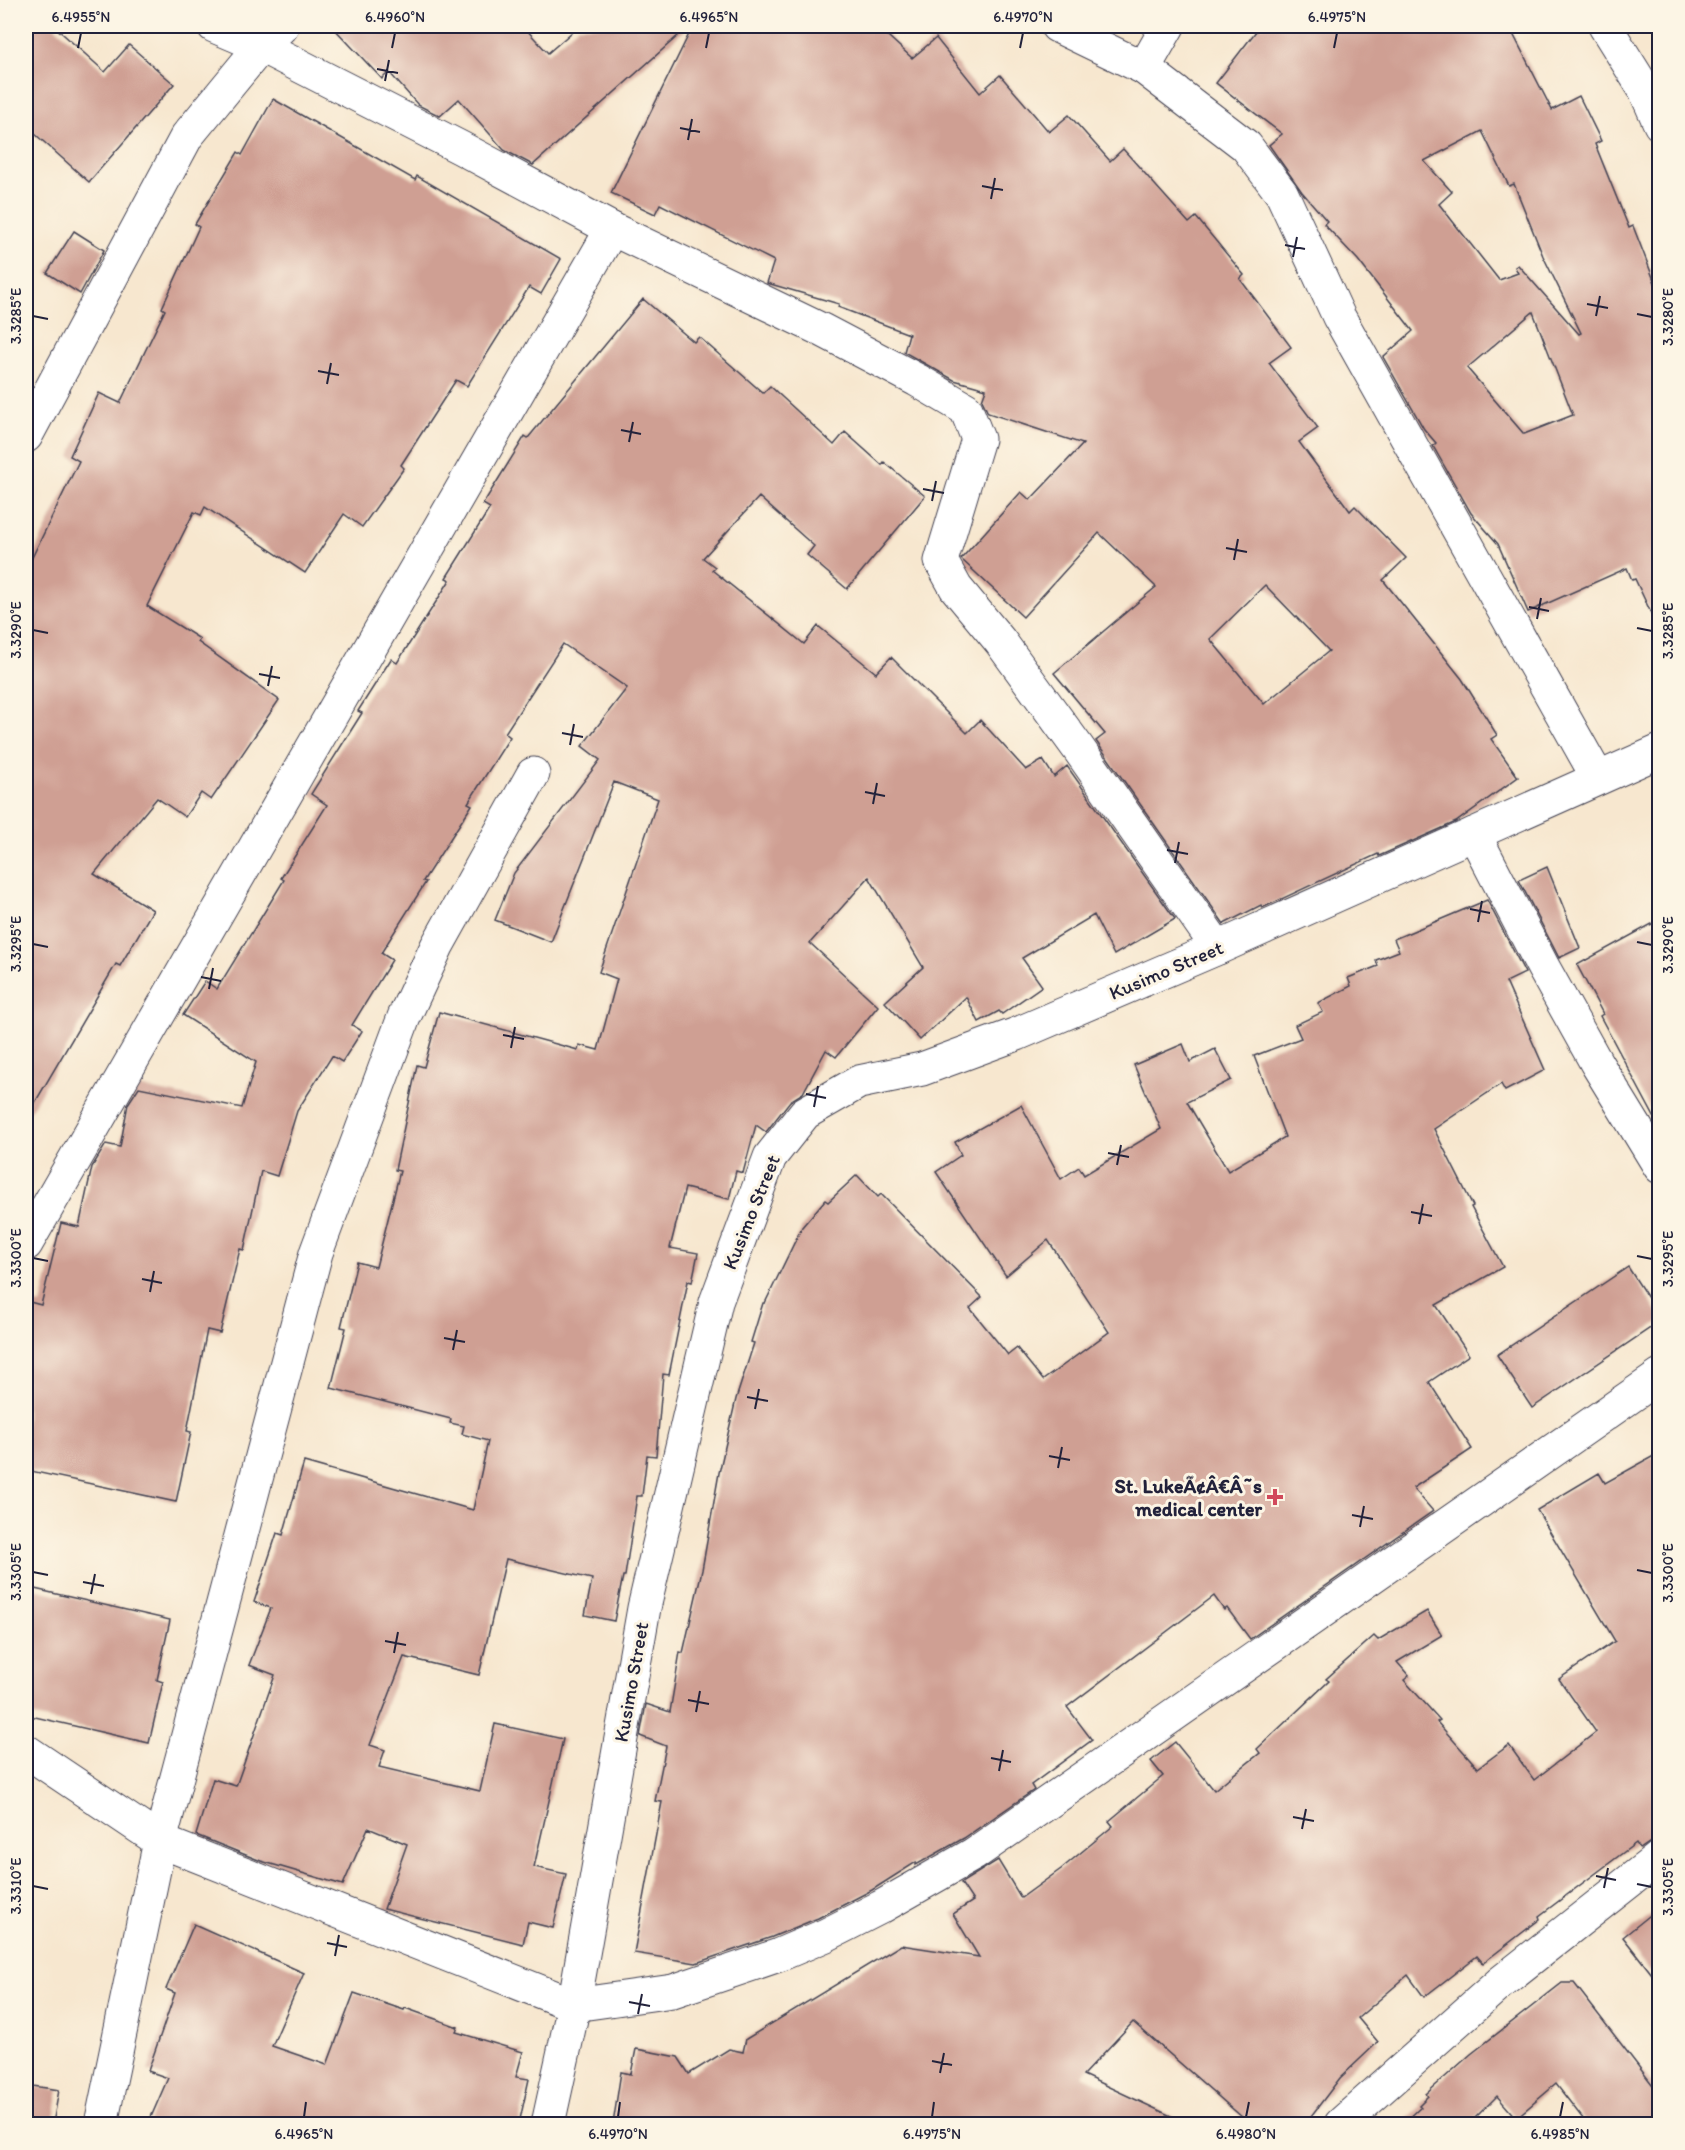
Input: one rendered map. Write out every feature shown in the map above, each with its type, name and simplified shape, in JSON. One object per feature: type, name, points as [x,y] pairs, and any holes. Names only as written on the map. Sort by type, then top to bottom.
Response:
[{"type":"street","points":[[214,26],[272,36],[461,148],[612,229],[822,330],[918,380],[966,409],[978,439],[941,561],[956,588],[1000,641],[1078,748],[1218,948]]},
{"type":"street","points":[[1057,26],[1144,68],[1246,146],[1282,194],[1339,317],[1598,778]]},
{"type":"street","points":[[1144,68],[1168,26]]},
{"type":"street","points":[[1605,26],[1645,90],[1659,124]]},
{"type":"street","points":[[26,436],[188,136],[272,36]]},
{"type":"street","points":[[26,1244],[612,229]]},
{"type":"street","name":"Kusimo Street","points":[[548,2124],[574,2005],[644,1608],[716,1302],[770,1157],[804,1113],[859,1082],[922,1069],[1017,1034],[1218,948],[1659,751]]},
{"type":"street","points":[[101,2124],[159,1840],[316,1253],[404,1017],[437,946],[533,774]]},
{"type":"street","points":[[1474,834],[1543,967],[1597,1064],[1659,1167]]},
{"type":"street","points":[[26,1751],[159,1840],[574,2005],[673,1991],[779,1955],[826,1935],[881,1907],[974,1854],[1659,1376]]},
{"type":"street","points":[[1341,2124],[1500,1983],[1659,1857]]},
{"type":"building","points":[[26,26],[54,26],[105,72],[129,45],[174,84],[89,182],[26,126]]},
{"type":"building","points":[[332,26],[523,26],[548,53],[579,26],[689,26],[533,165],[504,150],[459,99],[440,116],[418,105],[389,72],[382,79]]},
{"type":"building","points":[[693,26],[877,26],[912,58],[936,38],[980,93],[1000,75],[1049,132],[1069,115],[1110,161],[1123,149],[1189,223],[1196,217],[1244,275],[1240,279],[1291,347],[1269,363],[1318,428],[1299,442],[1350,511],[1355,506],[1406,558],[1383,580],[1462,679],[1497,735],[1491,739],[1518,777],[1456,822],[1379,856],[1378,854],[1262,908],[1261,905],[1224,924],[1096,741],[1105,734],[1054,673],[1156,587],[1099,533],[1023,617],[961,559],[1021,492],[1030,500],[1083,444],[988,413],[982,400],[986,389],[954,380],[904,352],[909,334],[838,307],[839,304],[767,283],[774,261],[660,204],[655,214],[611,193]],"holes":[[[1265,585],[1329,651],[1264,704],[1210,639]]]},
{"type":"building","points":[[1260,26],[1509,26],[1552,110],[1579,96],[1601,141],[1595,144],[1629,228],[1633,226],[1659,293],[1659,630],[1635,579],[1632,580],[1627,568],[1528,612],[1498,544],[1471,513],[1433,446],[1436,443],[1424,429],[1383,357],[1413,331],[1358,260],[1324,224],[1327,221],[1302,192],[1269,145],[1282,134],[1216,83]],"holes":[[[1482,131],[1509,186],[1514,184],[1543,256],[1581,333],[1579,334],[1518,265],[1515,267],[1518,273],[1499,280],[1439,204],[1452,192],[1424,161]],[[1533,312],[1573,415],[1524,434],[1467,368]]]},
{"type":"building","points":[[273,99],[415,180],[417,176],[561,259],[541,294],[529,287],[467,386],[456,380],[401,465],[404,468],[362,527],[344,514],[305,573],[205,507],[201,515],[194,512],[147,606],[200,639],[198,642],[279,700],[211,800],[201,793],[185,817],[157,798],[94,874],[153,910],[120,966],[116,964],[26,1118],[26,570],[79,461],[70,456],[99,393],[120,403],[165,310],[162,308],[199,227],[195,224],[238,152],[242,155]]},
{"type":"building","points":[[74,231],[104,250],[80,294],[47,273]]},
{"type":"building","points":[[643,299],[694,342],[699,337],[763,393],[770,386],[834,445],[845,432],[882,465],[884,462],[925,496],[847,589],[807,555],[814,546],[759,497],[703,558],[715,567],[712,570],[804,644],[818,626],[876,673],[891,657],[967,733],[980,720],[1026,770],[1043,760],[1054,777],[1067,766],[1175,919],[1114,955],[1094,915],[1022,958],[1042,986],[1002,1014],[999,1011],[979,1022],[966,997],[920,1040],[885,1002],[923,967],[869,877],[810,943],[878,1006],[836,1057],[826,1050],[803,1093],[790,1101],[766,1132],[756,1125],[743,1173],[736,1171],[729,1199],[685,1188],[670,1248],[698,1253],[692,1282],[688,1281],[669,1375],[663,1374],[656,1456],[647,1455],[642,1496],[637,1496],[625,1576],[623,1576],[614,1621],[585,1615],[592,1579],[506,1559],[479,1675],[404,1657],[370,1745],[385,1750],[379,1767],[480,1791],[495,1724],[563,1739],[534,1867],[566,1874],[553,1928],[528,1922],[523,1944],[384,1909],[407,1844],[368,1828],[343,1885],[261,1861],[196,1835],[213,1779],[236,1786],[275,1675],[249,1665],[271,1608],[254,1602],[277,1533],[283,1535],[304,1462],[473,1510],[488,1441],[462,1434],[464,1426],[450,1423],[451,1419],[331,1388],[346,1328],[341,1327],[357,1262],[376,1267],[400,1171],[395,1170],[417,1065],[424,1067],[439,1012],[578,1050],[579,1045],[598,1050],[617,979],[599,972],[658,799],[614,782],[551,942],[495,920],[514,873],[600,760],[582,746],[627,688],[563,644],[505,733],[510,737],[468,803],[472,805],[423,881],[426,882],[381,953],[392,960],[352,1025],[362,1031],[342,1062],[332,1056],[297,1111],[277,1176],[261,1171],[244,1250],[240,1249],[220,1333],[207,1330],[187,1431],[191,1432],[176,1502],[26,1470],[26,1301],[41,1305],[61,1223],[79,1227],[92,1167],[106,1144],[120,1147],[128,1104],[139,1087],[242,1108],[256,1062],[183,1015],[205,981],[217,989],[284,880],[281,878],[327,805],[311,794],[362,713],[358,711],[391,659],[397,663],[450,580],[446,578],[490,508],[483,504],[525,436],[528,438]]},
{"type":"building","points":[[1547,867],[1580,948],[1559,958],[1519,880]]},
{"type":"building","points":[[1487,900],[1525,973],[1506,982],[1545,1070],[1505,1091],[1501,1084],[1434,1129],[1503,1267],[1436,1305],[1469,1355],[1429,1382],[1472,1449],[1413,1488],[1433,1511],[1250,1639],[1227,1608],[1224,1610],[1214,1596],[1067,1707],[1092,1740],[1031,1785],[1034,1790],[964,1838],[916,1865],[916,1862],[872,1890],[818,1918],[772,1937],[696,1963],[634,1953],[662,1802],[655,1801],[666,1746],[640,1736],[646,1704],[670,1712],[680,1652],[683,1653],[702,1570],[719,1473],[736,1399],[754,1343],[751,1342],[763,1303],[802,1227],[825,1200],[828,1202],[857,1175],[878,1197],[881,1194],[982,1297],[970,1308],[1008,1355],[1017,1348],[1043,1380],[1109,1332],[1048,1240],[1006,1276],[936,1172],[961,1155],[955,1142],[1021,1105],[1061,1179],[1079,1167],[1084,1175],[1161,1129],[1134,1065],[1183,1044],[1190,1062],[1215,1049],[1231,1080],[1187,1102],[1228,1171],[1285,1137],[1254,1056],[1301,1038],[1295,1025],[1323,1012],[1318,1003],[1351,986],[1348,978],[1378,966],[1376,960],[1399,951],[1394,939]]},
{"type":"building","points":[[1659,920],[1659,1126],[1600,1016],[1603,1014],[1577,965]]},
{"type":"building","points":[[1628,1267],[1659,1315],[1659,1322],[1532,1408],[1497,1355]]},
{"type":"building","points":[[1659,1453],[1659,1836],[1640,1849],[1636,1843],[1539,1916],[1540,1919],[1483,1963],[1477,1956],[1424,1997],[1408,1975],[1358,2018],[1378,2042],[1340,2078],[1305,2124],[1250,2124],[1133,2022],[1083,2075],[1188,2124],[613,2124],[621,2072],[631,2074],[636,2049],[678,2057],[689,2074],[729,2049],[743,2052],[746,2039],[901,1945],[979,1957],[953,1914],[973,1901],[961,1883],[998,1860],[1021,1898],[1061,1869],[1113,1826],[1109,1821],[1163,1776],[1151,1761],[1175,1742],[1214,1790],[1260,1753],[1257,1749],[1329,1681],[1326,1679],[1374,1636],[1378,1640],[1427,1611],[1442,1635],[1397,1662],[1409,1676],[1404,1680],[1440,1720],[1437,1722],[1478,1768],[1509,1745],[1534,1780],[1596,1732],[1559,1679],[1615,1641],[1537,1510],[1599,1473],[1605,1483]]},
{"type":"building","points":[[26,1587],[170,1620],[157,1680],[163,1682],[149,1743],[26,1715]]},
{"type":"building","points":[[1659,1908],[1659,1983],[1623,1937]]},
{"type":"building","points":[[194,1924],[304,1973],[272,2046],[327,2065],[354,1993],[458,2027],[456,2032],[523,2052],[516,2077],[529,2079],[519,2124],[148,2124],[168,2078],[148,2071],[175,1993],[166,1989]]},
{"type":"building","points":[[1562,1983],[1574,1983],[1659,2093],[1659,2124],[1587,2124],[1556,2084],[1516,2118],[1497,2096],[1469,2124],[1403,2124],[1421,2107],[1419,2105],[1428,2096],[1426,2094],[1471,2054]]},
{"type":"building","points":[[26,2085],[59,2090],[53,2124],[26,2124]]},
{"type":"place","name":"St. LukeÃ¢Â€Â˜s medical center","points":[[1275,1497]]}]
